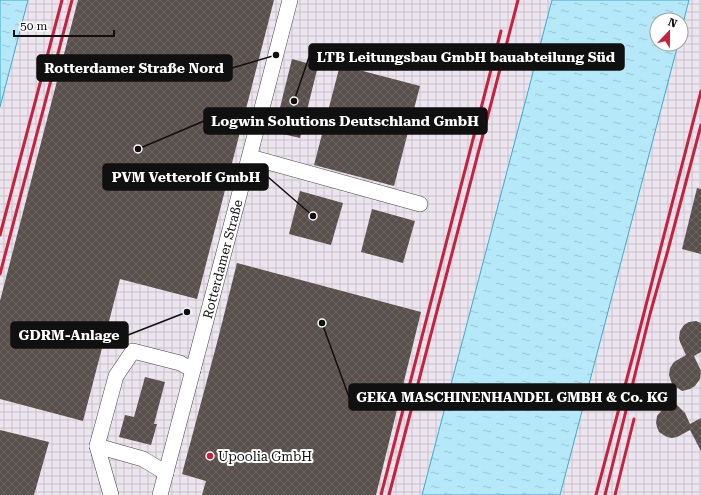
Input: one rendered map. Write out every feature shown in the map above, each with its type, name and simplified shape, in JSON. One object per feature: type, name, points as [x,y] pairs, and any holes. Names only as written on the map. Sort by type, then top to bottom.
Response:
[{"type":"street","name":"Rotterdamer Straße","points":[[160,495],[290,0]]},
{"type":"street","points":[[250,157],[420,204]]},
{"type":"street","points":[[111,495],[97,446],[116,376],[133,351],[180,363],[193,370]]},
{"type":"street","points":[[97,446],[143,459],[166,474]]},
{"type":"shaded area","points":[[28,0],[552,0],[422,495],[0,495],[0,107]]},
{"type":"shaded area","points":[[689,0],[701,0],[701,495],[560,495],[676,52],[689,52],[689,12],[686,12]]},
{"type":"water","points":[[0,0],[28,0],[0,107]]},
{"type":"water","points":[[552,0],[689,0],[686,12],[649,12],[649,52],[676,52],[560,495],[422,495]]},
{"type":"building","points":[[78,0],[274,0],[197,299],[120,279],[83,421],[0,399],[0,301]]},
{"type":"building","points":[[292,59],[318,66],[300,138],[274,132]]},
{"type":"building","points":[[340,65],[420,86],[394,186],[314,165]]},
{"type":"building","points":[[697,188],[701,189],[701,254],[682,249]]},
{"type":"building","points":[[300,191],[343,203],[331,245],[289,234]]},
{"type":"building","points":[[372,209],[415,221],[403,263],[361,252]]},
{"type":"building","points":[[237,263],[421,312],[376,495],[202,495],[206,481],[182,474]]},
{"type":"building","points":[[696,321],[701,323],[701,352],[694,356],[701,371],[700,379],[695,386],[682,391],[672,384],[669,375],[670,368],[674,362],[686,355],[679,338],[680,331],[684,325],[689,322]]},
{"type":"building","points":[[145,377],[165,382],[154,424],[157,424],[151,445],[119,437],[125,415],[134,417]]},
{"type":"building","points":[[677,405],[685,413],[690,424],[701,418],[701,451],[690,430],[672,438],[659,432],[656,423],[657,416],[666,407]]},
{"type":"building","points":[[0,430],[49,442],[34,495],[0,495]]},
{"type":"railway","points":[[0,235],[62,0]]},
{"type":"railway","points":[[0,274],[72,0]]},
{"type":"railway","points":[[389,495],[518,0]]},
{"type":"railway","points":[[381,495],[501,31]]},
{"type":"railway","points":[[596,495],[701,91]]},
{"type":"railway","points":[[605,495],[650,314],[701,125]]},
{"type":"railway","points":[[615,495],[634,419]]},
{"type":"place","name":"Rotterdamer Straße Nord","points":[[276,55]]},
{"type":"place","name":"LTB Leitungsbau GmbH bauabteilung Süd","points":[[294,101]]},
{"type":"place","name":"Logwin Solutions Deutschland GmbH","points":[[138,149]]},
{"type":"place","name":"PVM Vetterolf GmbH","points":[[313,216]]},
{"type":"place","name":"GDRM-Anlage","points":[[187,312]]},
{"type":"place","name":"GEKA MASCHINENHANDEL GMBH & Co. KG","points":[[322,323]]},
{"type":"place","name":"Upoolia GmbH","points":[[210,456]]}]
